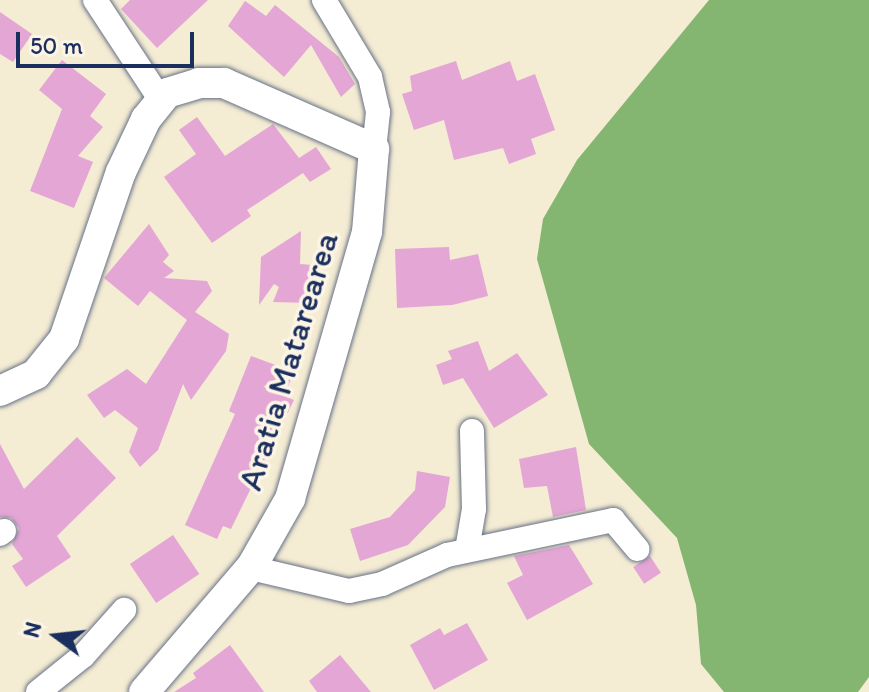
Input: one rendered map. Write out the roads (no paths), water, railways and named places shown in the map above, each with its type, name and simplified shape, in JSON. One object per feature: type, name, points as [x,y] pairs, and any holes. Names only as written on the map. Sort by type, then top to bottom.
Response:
[{"type":"main road","points":[[2,382],[36,374],[64,339],[121,172],[160,99],[199,83],[224,83],[374,149]]},
{"type":"main road","name":"Aratia Matarearea","points":[[144,692],[251,568],[290,499],[308,448],[367,232],[374,149]]},
{"type":"street","points":[[95,0],[160,99]]},
{"type":"street","points":[[324,0],[370,77],[378,112],[374,149]]},
{"type":"street","points":[[467,550],[474,509],[472,431]]},
{"type":"street","points":[[251,568],[349,591],[467,550],[613,520],[637,549]]},
{"type":"street","points":[[38,692],[83,656],[124,610]]},
{"type":"street","points":[[125,692],[164,669]]}]
